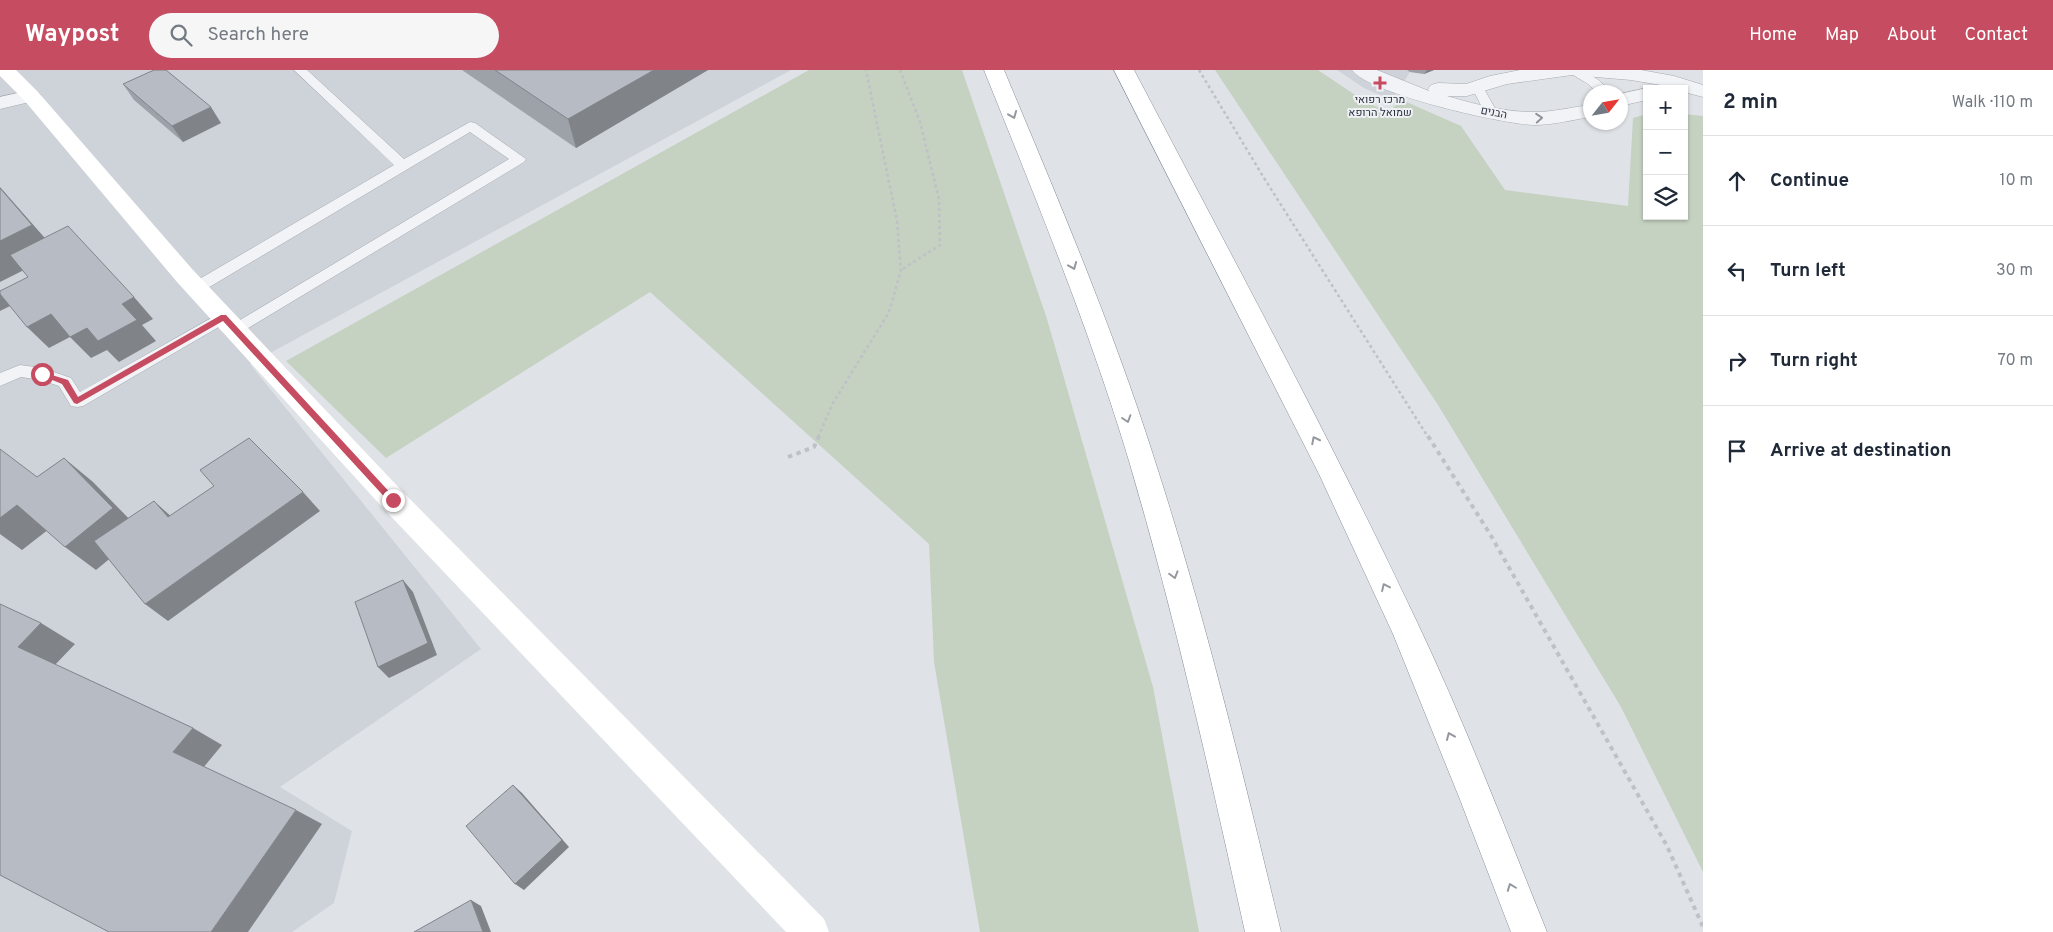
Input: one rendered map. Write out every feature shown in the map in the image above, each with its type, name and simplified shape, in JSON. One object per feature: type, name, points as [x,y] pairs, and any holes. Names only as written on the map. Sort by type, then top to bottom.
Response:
[{"type":"main road","points":[[6,70],[196,288],[393,500],[811,932]]},
{"type":"main road","points":[[994,70],[1097,329],[1142,462],[1232,793],[1264,932]]},
{"type":"main road","points":[[1124,70],[1332,473],[1407,633],[1476,797],[1529,932]]},
{"type":"street","points":[[1362,70],[1403,83]]},
{"type":"street","points":[[1385,70],[1403,83]]},
{"type":"street","name":"הבנים","points":[[1403,83],[1454,92],[1478,88],[1505,78],[1571,70],[1606,70],[1674,82],[1693,90]]},
{"type":"street","name":"הבנים","points":[[1403,83],[1491,112],[1527,118],[1583,112]]},
{"type":"street","points":[[1628,98],[1643,95]]},
{"type":"street","points":[[0,103],[30,96]]},
{"type":"lane","points":[[300,70],[403,166]]},
{"type":"lane","points":[[1571,70],[1596,85]]},
{"type":"lane","points":[[1478,88],[1491,112]]},
{"type":"lane","points":[[0,380],[20,371],[42,374],[65,382],[77,401],[229,323],[519,159],[470,126],[196,288]]},
{"type":"path","points":[[788,457],[814,447],[833,403],[889,312],[901,270],[897,221],[866,70]]},
{"type":"path","points":[[900,70],[920,122],[939,199],[940,245],[901,270]]},
{"type":"path","points":[[1199,70],[1264,178],[1490,534],[1667,846],[1703,927]]},
{"type":"shaded area","points":[[0,70],[791,70],[250,364],[481,649],[280,787],[352,831],[334,903],[292,932],[0,932]]},
{"type":"shaded area","name":"מרכז רפואי שמואל הרופא","points":[[1337,70],[1434,70],[1424,74],[1410,72],[1392,100],[1364,88]]},
{"type":"green space","points":[[809,70],[962,70],[1047,319],[1153,687],[1199,932],[980,932],[934,662],[929,544],[650,292],[386,458],[286,361]]},
{"type":"green space","points":[[1215,70],[1318,70],[1364,101],[1388,112],[1402,100],[1461,126],[1505,190],[1628,206],[1633,118],[1643,115],[1643,220],[1688,220],[1688,114],[1703,116],[1703,872],[1621,707],[1438,405]]},
{"type":"building","points":[[154,70],[166,70],[211,107],[172,126],[123,84]]},
{"type":"building","points":[[495,70],[654,70],[568,119]]},
{"type":"building","points":[[0,188],[32,225],[0,241]]},
{"type":"building","points":[[68,226],[134,297],[122,304],[137,320],[98,341],[87,328],[70,337],[51,314],[27,327],[0,294],[0,291],[28,277],[10,255]]},
{"type":"building","points":[[249,438],[303,492],[145,604],[94,541],[154,501],[168,517],[214,486],[200,470]]},
{"type":"building","points":[[0,449],[37,477],[64,458],[113,508],[65,547],[17,505],[0,518]]},
{"type":"building","points":[[403,580],[428,643],[378,667],[355,602]]},
{"type":"building","points":[[0,604],[41,623],[18,647],[193,728],[173,752],[296,810],[211,932],[109,932],[0,875]]},
{"type":"building","points":[[513,785],[562,840],[515,884],[466,826]]},
{"type":"building","points":[[471,900],[483,932],[414,932]]},
{"type":"place","name":"מרכז רפואי שמואל הרופא","points":[[1380,83]]},
{"type":"route","points":[[42,374],[65,382],[77,401],[224,317],[393,500]]}]
